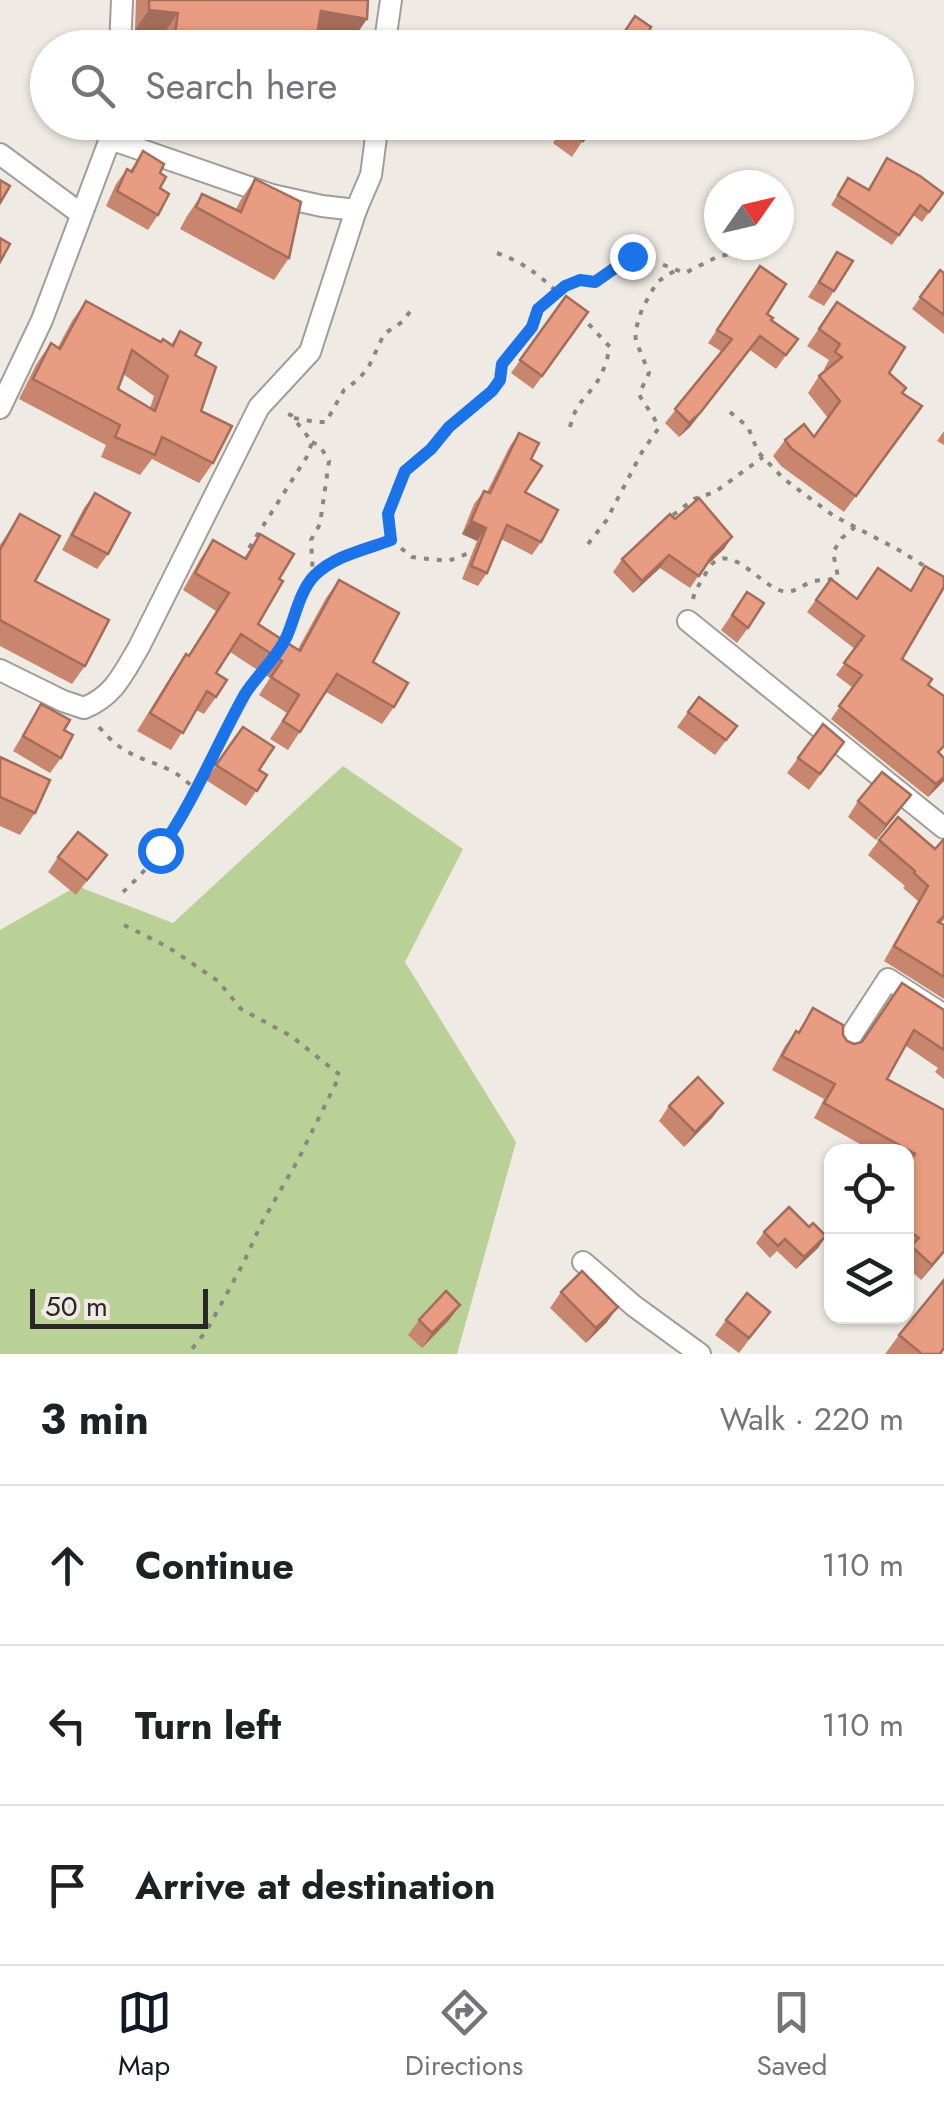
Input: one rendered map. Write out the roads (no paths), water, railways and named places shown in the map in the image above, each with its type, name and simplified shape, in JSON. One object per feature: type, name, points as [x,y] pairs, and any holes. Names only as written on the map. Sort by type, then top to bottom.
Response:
[{"type":"street","points":[[121,30],[122,0]]},
{"type":"street","points":[[386,30],[390,0]]},
{"type":"street","points":[[0,408],[42,320],[108,140]]},
{"type":"street","points":[[134,140],[272,195],[356,210]]},
{"type":"street","points":[[0,670],[84,708],[100,701],[118,682],[259,408],[310,352],[371,175],[376,140]]},
{"type":"street","points":[[0,154],[81,214]]},
{"type":"street","points":[[688,620],[944,828]]},
{"type":"street","points":[[845,1045],[888,979],[944,1015]]},
{"type":"street","points":[[583,1262],[634,1306],[700,1354]]}]
